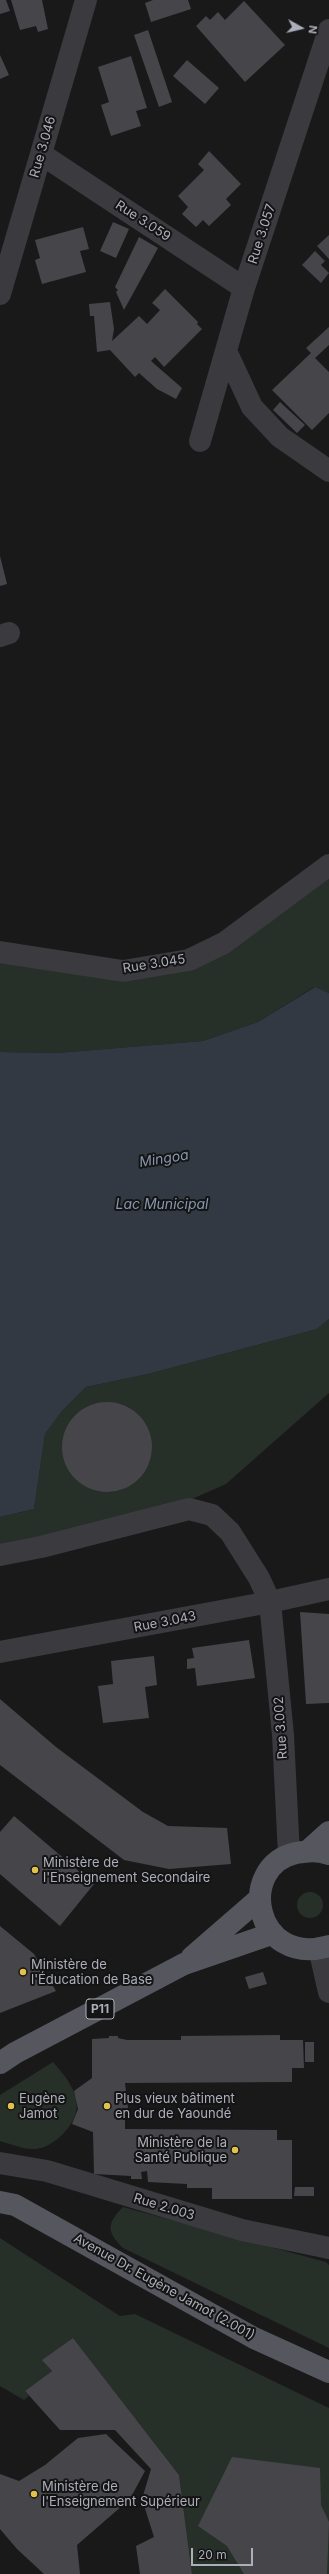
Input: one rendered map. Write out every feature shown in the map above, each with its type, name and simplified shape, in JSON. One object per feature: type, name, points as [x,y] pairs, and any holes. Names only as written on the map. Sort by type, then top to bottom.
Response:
[{"type":"main road","points":[[324,1947],[293,1947],[271,1934],[261,1910],[260,1898],[262,1884],[268,1872],[309,1853],[329,1832]]},
{"type":"main road","name":"P11","points":[[184,1964],[260,1898]]},
{"type":"main road","name":"P11","points":[[5,2058],[184,1964],[271,1934]]},
{"type":"main road","name":"Avenue Dr. Eugène Jamot (2.001)","points":[[5,2200],[254,2338],[329,2372]]},
{"type":"street","name":"Rue 3.046","points":[[0,294],[86,0]]},
{"type":"street","name":"Rue 3.057","points":[[200,441],[244,288],[329,30]]},
{"type":"street","name":"Rue 3.059","points":[[41,154],[244,288]]},
{"type":"street","points":[[226,351],[252,407],[280,437],[329,472]]},
{"type":"street","name":"Rue 3.045","points":[[0,952],[123,971],[189,960],[224,943],[329,865]]},
{"type":"street","name":"Rue 3.002","points":[[0,1555],[41,1547],[188,1509],[212,1515],[230,1532],[259,1578],[270,1602],[283,1735],[309,1853]]},
{"type":"street","name":"Rue 3.043","points":[[0,1652],[270,1602],[329,1589]]},
{"type":"street","points":[[324,1947],[329,1992]]},
{"type":"street","name":"Rue 2.003","points":[[0,2163],[47,2171],[242,2230],[329,2248]]},
{"type":"shaded area","points":[[329,863],[329,993],[314,987],[258,1022],[203,1041],[57,1053],[0,1052],[0,946],[11,955],[192,964]]},
{"type":"shaded area","points":[[329,1319],[329,1393],[226,1484],[192,1499],[0,1548],[0,1517],[34,1509],[45,1434],[62,1411],[86,1387],[148,1374],[317,1329]]},
{"type":"shaded area","points":[[310,1892],[319,1896],[323,1905],[319,1914],[310,1918],[301,1914],[297,1905],[301,1896]]},
{"type":"shaded area","points":[[53,2062],[67,2080],[76,2097],[77,2106],[71,2124],[57,2139],[47,2146],[36,2149],[27,2149],[0,2141],[0,2095]]},
{"type":"shaded area","points":[[123,2207],[326,2262],[329,2265],[329,2348],[123,2248],[111,2232],[111,2223]]},
{"type":"shaded area","points":[[0,2238],[120,2316],[135,2314],[329,2408],[329,2574],[192,2574],[179,2475],[73,2338],[43,2360],[52,2371],[25,2391],[29,2396],[24,2400],[0,2386]]},
{"type":"water","name":"Lac Municipal","points":[[315,987],[329,993],[329,1319],[317,1329],[148,1374],[86,1387],[62,1411],[45,1434],[34,1509],[0,1517],[0,1052],[57,1053],[203,1041],[258,1022]]},
{"type":"building","points":[[0,0],[6,0],[10,11],[0,14]]},
{"type":"building","points":[[11,0],[42,0],[48,29],[38,32],[36,26],[20,30]]},
{"type":"building","points":[[153,0],[188,0],[191,9],[151,22],[145,3]]},
{"type":"building","points":[[244,1],[285,45],[245,82],[196,26],[206,16],[210,20],[218,12],[225,20]]},
{"type":"building","points":[[148,30],[172,102],[159,107],[134,35]]},
{"type":"building","points":[[0,55],[9,75],[0,79]]},
{"type":"building","points":[[131,56],[147,108],[136,111],[141,126],[111,136],[101,105],[109,102],[98,67]]},
{"type":"building","points":[[187,60],[219,88],[205,104],[173,76]]},
{"type":"building","points":[[209,151],[241,184],[226,199],[231,205],[209,226],[203,220],[196,227],[182,214],[188,207],[178,196],[204,170],[198,164]]},
{"type":"building","points":[[113,222],[129,229],[116,258],[100,251]]},
{"type":"building","points":[[83,227],[89,249],[80,251],[86,272],[42,284],[35,260],[40,258],[35,240]]},
{"type":"building","points":[[329,235],[329,259],[317,246]]},
{"type":"building","points":[[139,237],[158,248],[124,310],[116,292],[118,290],[115,287]]},
{"type":"building","points":[[315,251],[325,261],[321,265],[329,273],[321,283],[302,265]]},
{"type":"building","points":[[165,289],[198,322],[197,324],[202,329],[164,367],[155,357],[151,361],[182,388],[176,399],[157,389],[139,373],[135,377],[110,350],[97,352],[94,316],[90,316],[89,304],[110,302],[114,329],[112,341],[139,316],[147,324],[160,310],[152,303]]},
{"type":"building","points":[[329,327],[329,345],[315,358],[329,372],[329,413],[312,430],[272,390],[311,353],[306,348]]},
{"type":"building","points":[[280,402],[305,425],[297,433],[273,410]]},
{"type":"building","points":[[0,556],[7,584],[0,586]]},
{"type":"building","points":[[107,1402],[124,1405],[139,1415],[149,1430],[152,1447],[149,1464],[139,1479],[124,1489],[107,1492],[90,1489],[75,1479],[65,1464],[62,1447],[65,1430],[75,1415],[90,1405]]},
{"type":"building","points":[[300,1612],[329,1614],[329,1703],[306,1704]]},
{"type":"building","points":[[249,1640],[255,1678],[197,1686],[195,1668],[187,1669],[187,1659],[194,1658],[192,1648]]},
{"type":"building","points":[[154,1656],[157,1685],[145,1687],[149,1718],[103,1723],[98,1686],[113,1684],[111,1661]]},
{"type":"building","points":[[0,1699],[56,1747],[143,1812],[168,1826],[227,1828],[231,1864],[169,1869],[124,1860],[0,1765]]},
{"type":"building","points":[[14,1816],[94,1884],[60,1926],[0,1874],[0,1832]]},
{"type":"building","name":"Ministère de l'Éducation de Base","points":[[0,1926],[34,1954],[56,1991],[0,2013]]},
{"type":"building","points":[[263,1972],[267,1984],[249,1989],[245,1977]]},
{"type":"building","points":[[280,2035],[280,2040],[303,2040],[304,2068],[292,2068],[292,2082],[125,2083],[129,2116],[125,2116],[125,2129],[277,2130],[277,2140],[292,2140],[292,2199],[212,2199],[212,2188],[187,2188],[187,2184],[148,2182],[147,2171],[141,2172],[142,2179],[131,2179],[131,2176],[94,2174],[93,2132],[72,2124],[78,2109],[74,2091],[92,2078],[92,2039],[118,2036],[118,2038],[127,2040],[181,2040],[181,2036]]},
{"type":"building","points":[[305,2042],[314,2042],[314,2062],[305,2062]]},
{"type":"building","points":[[295,2187],[314,2187],[314,2196],[294,2196]]},
{"type":"building","points":[[73,2338],[179,2475],[192,2574],[140,2574],[136,2546],[154,2537],[142,2499],[151,2469],[115,2430],[60,2430],[25,2391],[52,2371],[42,2360]]},
{"type":"building","points":[[106,2434],[145,2471],[130,2499],[77,2545],[80,2574],[44,2574],[17,2549],[0,2529],[0,2474],[19,2481],[45,2465],[78,2438]]},
{"type":"building","points":[[232,2457],[320,2468],[321,2505],[329,2522],[327,2574],[244,2574],[227,2546],[198,2526]]},
{"type":"place","name":"Ministère de l'Enseignement Secondaire","points":[[35,1870]]},
{"type":"place","name":"Ministère de l'Éducation de Base","points":[[23,1972]]},
{"type":"place","name":"Eugène Jamot","points":[[11,2106]]},
{"type":"place","name":"Plus vieux bâtiment en dur de Yaoundé","points":[[107,2106]]},
{"type":"place","name":"Ministère de la Santé Publique","points":[[235,2150]]},
{"type":"place","name":"Ministère de l'Enseignement Supérieur","points":[[34,2494]]},
{"type":"water label","name":"Mingoa","points":[[164,1159]]}]
